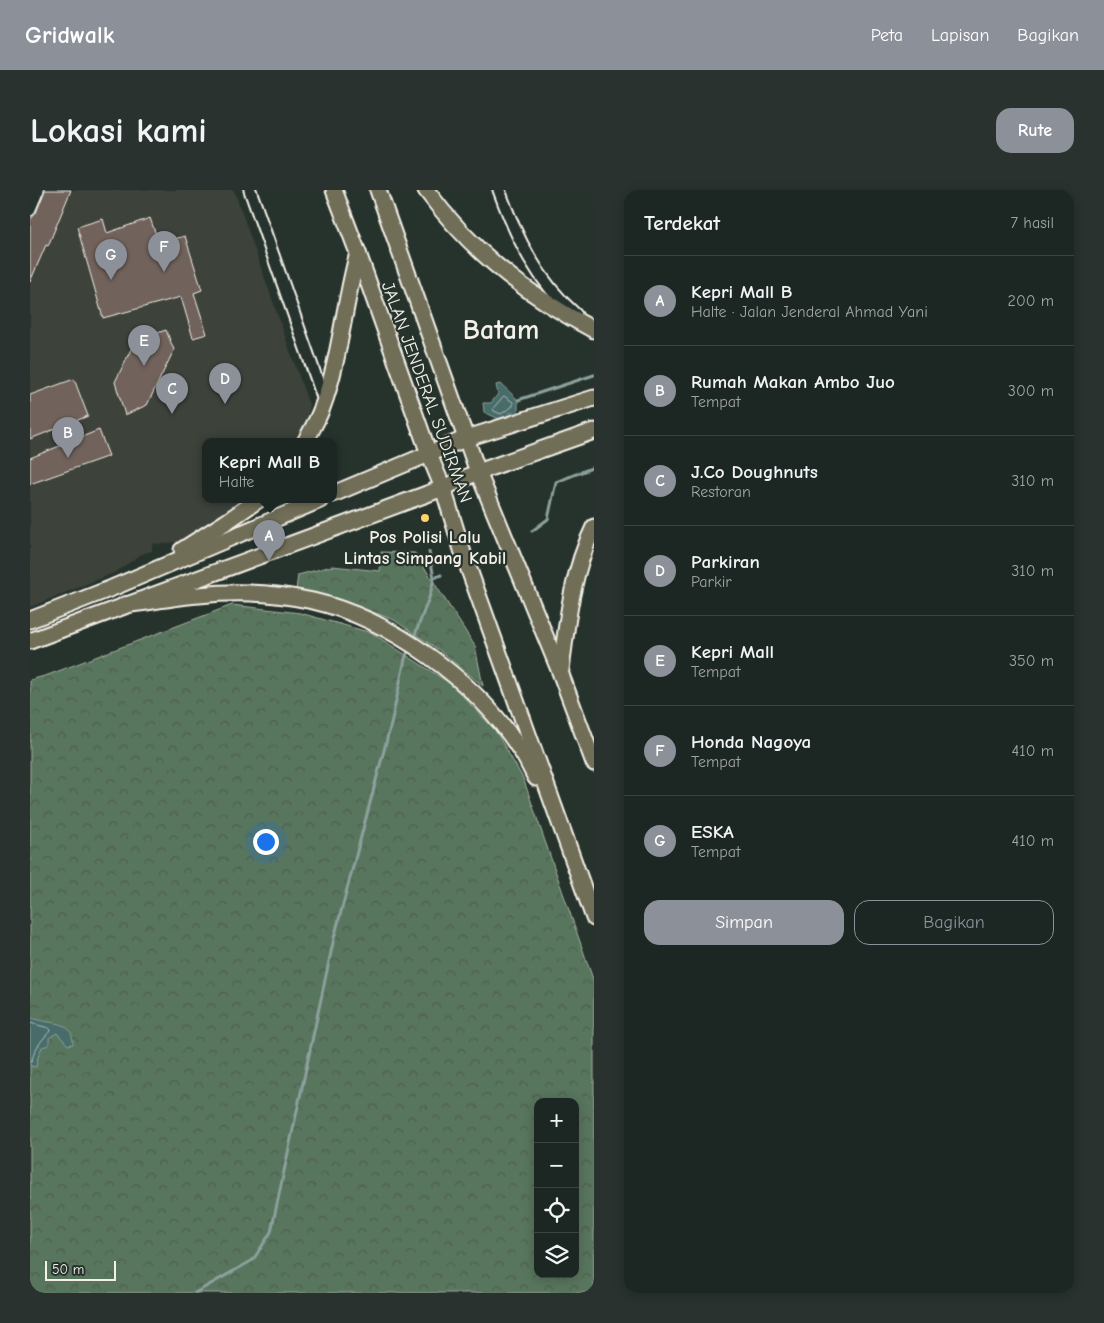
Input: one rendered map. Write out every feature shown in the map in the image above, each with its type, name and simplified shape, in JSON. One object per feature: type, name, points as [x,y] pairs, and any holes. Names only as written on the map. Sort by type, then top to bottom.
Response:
[{"type":"highway","name":"JALAN JENDERAL SUDIRMAN","points":[[334,190],[443,488],[464,553],[594,918]]},
{"type":"highway","name":"JALAN JENDERAL SUDIRMAN","points":[[378,190],[478,472],[560,672],[594,763]]},
{"type":"highway","points":[[426,190],[464,235],[503,272],[562,313],[594,329]]},
{"type":"highway","points":[[307,438],[324,400],[339,342],[358,253]]},
{"type":"highway","points":[[337,492],[467,438],[594,398]]},
{"type":"highway","points":[[30,640],[443,488],[478,472],[594,431]]},
{"type":"highway","points":[[112,588],[187,547],[253,503]]},
{"type":"highway","points":[[48,634],[35,618],[112,588],[313,503]]},
{"type":"highway","points":[[560,672],[569,607],[583,553],[594,526]]},
{"type":"highway","points":[[124,605],[200,594],[254,594],[284,597],[313,601],[342,610],[383,627],[403,638],[459,679],[487,706],[520,748],[538,782],[587,899]]},
{"type":"street","points":[[30,211],[39,190]]},
{"type":"street","points":[[250,190],[324,400]]},
{"type":"street","points":[[499,190],[511,223],[532,264],[564,304],[594,329]]},
{"type":"shaded area","points":[[48,190],[234,190],[310,408],[302,431],[297,438],[202,438],[202,503],[240,503],[181,542],[152,544],[152,551],[142,554],[114,573],[30,607],[30,233]]},
{"type":"green space","points":[[381,552],[415,553],[475,646],[483,686],[439,650],[394,620],[343,601],[296,590],[298,575],[332,566],[380,571]]},
{"type":"green space","points":[[232,605],[300,613],[372,633],[451,684],[495,730],[523,778],[594,982],[594,1293],[30,1293],[30,680],[48,675]]},
{"type":"water","points":[[501,384],[518,400],[518,413],[509,413],[505,420],[484,412],[483,403],[491,403],[498,394],[496,385]]},
{"type":"water","points":[[30,1017],[64,1026],[72,1035],[73,1044],[68,1045],[57,1033],[49,1038],[49,1045],[42,1047],[36,1067],[30,1066]]},
{"type":"building","points":[[45,190],[71,190],[48,246],[46,245],[30,282],[30,220],[36,213]]},
{"type":"building","points":[[150,218],[159,243],[185,236],[202,290],[194,293],[207,334],[193,338],[181,297],[103,318],[77,227],[103,219],[107,233]]},
{"type":"building","points":[[166,330],[174,350],[147,405],[125,415],[115,382],[135,341]]},
{"type":"building","points":[[74,379],[88,416],[30,439],[30,395]]},
{"type":"building","points":[[99,430],[109,456],[30,484],[30,458]]},
{"type":"waterway","points":[[518,400],[594,375]]},
{"type":"waterway","points":[[532,531],[548,519],[556,482],[594,467]]},
{"type":"waterway","points":[[413,640],[430,595],[434,578],[429,552]]},
{"type":"waterway","points":[[434,578],[441,575]]},
{"type":"waterway","points":[[195,1293],[253,1260],[271,1232],[334,938],[391,724],[409,648]]},
{"type":"place","name":"Honda Nagoya","points":[[164,272]]},
{"type":"place","name":"ESKA","points":[[111,280]]},
{"type":"place","name":"Kepri Mall","points":[[144,366]]},
{"type":"place","name":"Parkiran","points":[[225,404]]},
{"type":"place","name":"J.Co Doughnuts","points":[[172,414]]},
{"type":"place","name":"Rumah Makan Ambo Juo","points":[[68,458]]},
{"type":"place","name":"Pos Polisi Lalu Lintas Simpang Kabil","points":[[425,518]]},
{"type":"place","name":"Kepri Mall B","points":[[269,561]]},
{"type":"district","name":"Batam","points":[[501,329]]}]
